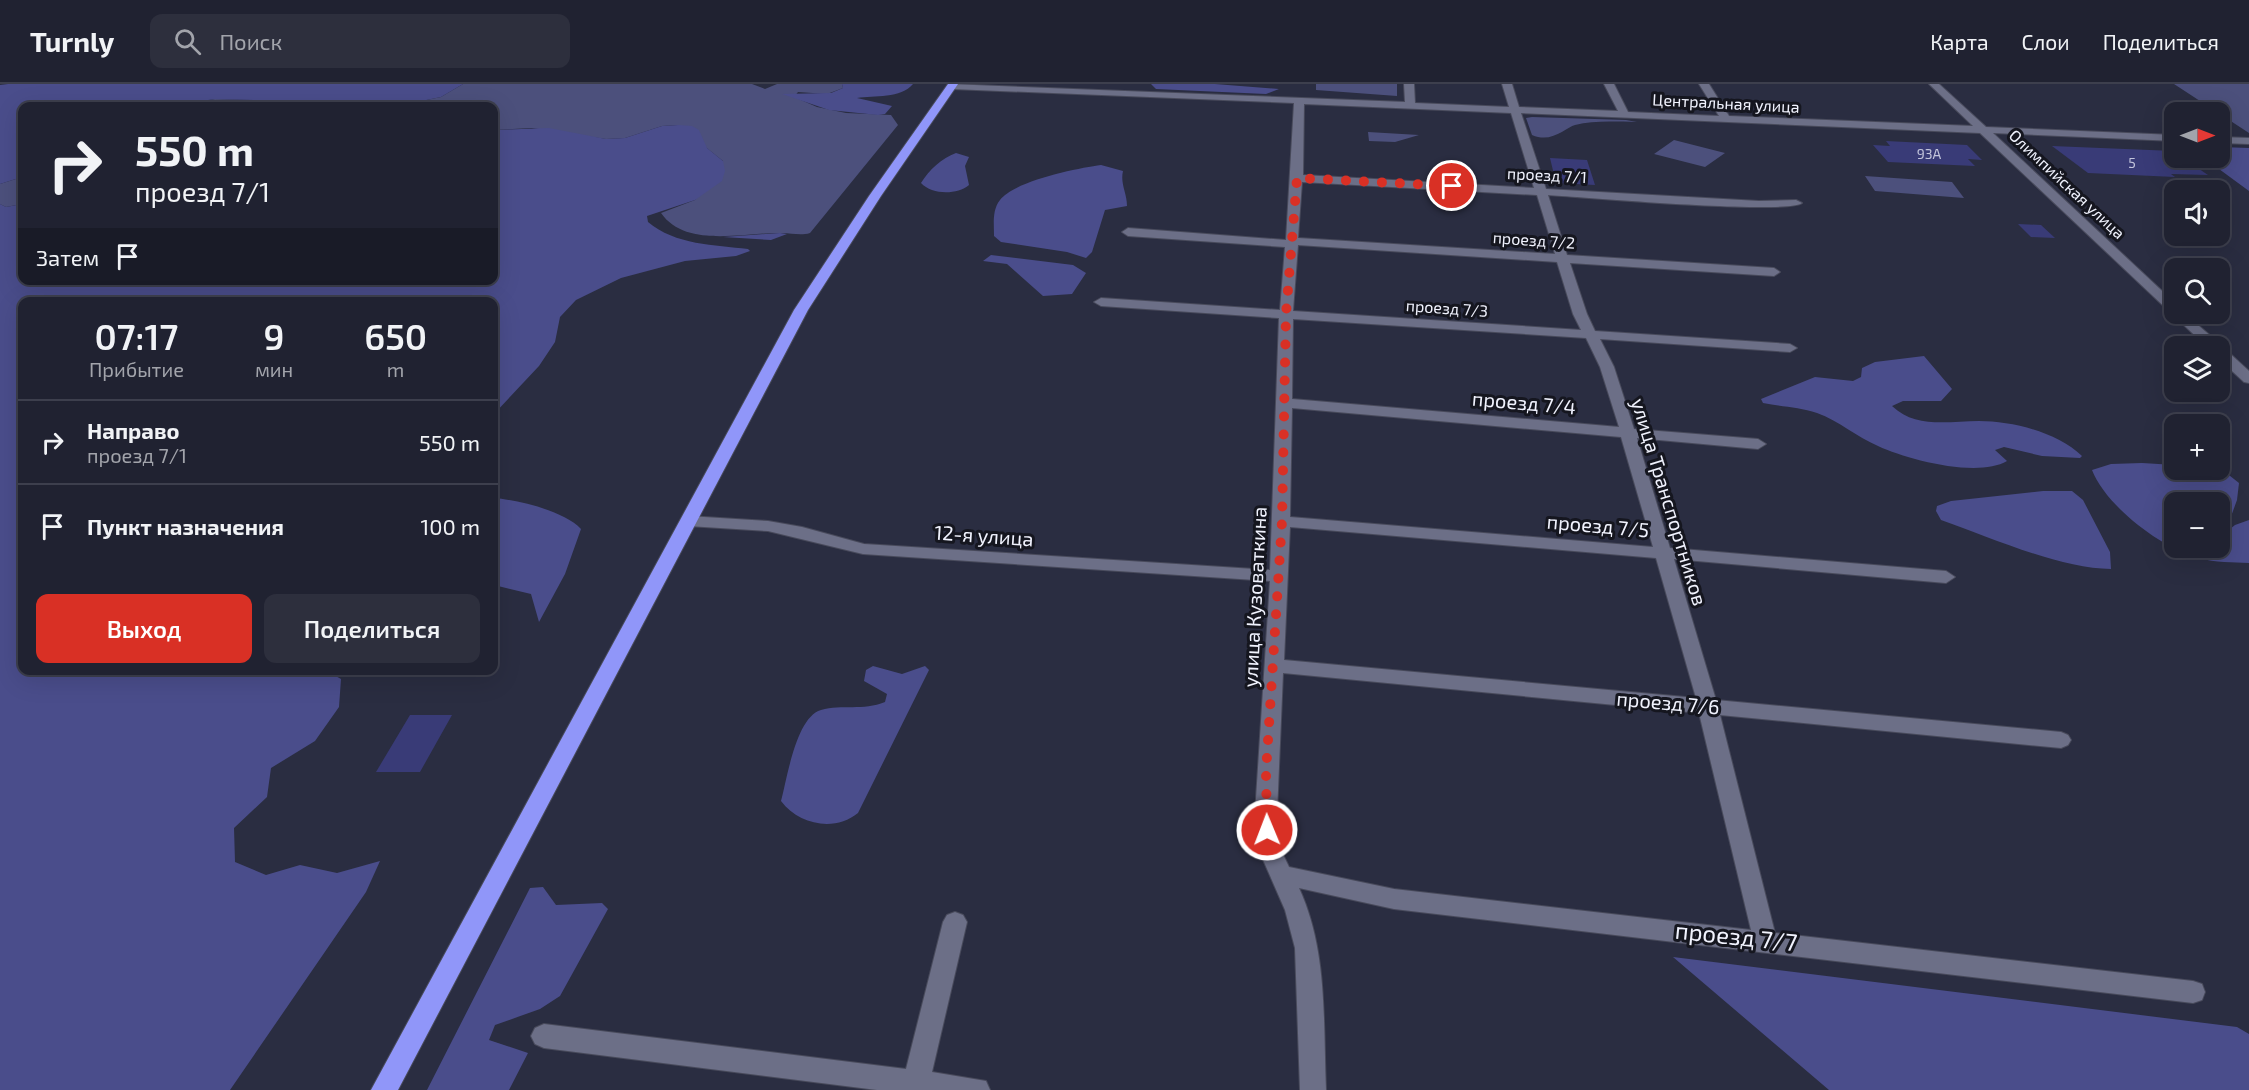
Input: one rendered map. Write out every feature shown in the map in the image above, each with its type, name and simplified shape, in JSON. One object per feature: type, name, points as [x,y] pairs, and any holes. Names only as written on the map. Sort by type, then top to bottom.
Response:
[{"type":"highway","points":[[384,1090],[815,287],[952,85]]},
{"type":"street","points":[[1409,84],[1410,104]]},
{"type":"street","name":"улица Транспортников","points":[[1507,84],[1542,191],[1561,259],[1589,334],[1607,367],[1628,433],[1708,707],[1765,940]]},
{"type":"street","points":[[1609,84],[1624,113]]},
{"type":"street","points":[[1704,84],[1725,118]]},
{"type":"street","name":"Олимпийская улица","points":[[1934,84],[2164,300]]},
{"type":"street","name":"Центральная улица","points":[[952,85],[1291,97],[2164,137]]},
{"type":"street","name":"улица Кузоваткина","points":[[1291,97],[1297,178],[1286,314],[1286,403],[1280,576],[1266,772],[1266,814],[1268,846],[1297,910],[1307,948],[1313,1090]]},
{"type":"street","points":[[2230,140],[2249,141]]},
{"type":"street","name":"проезд 7/1","points":[[1297,178],[1759,204],[1796,203]]},
{"type":"street","name":"проезд 7/2","points":[[1128,232],[1774,272]]},
{"type":"street","name":"проезд 7/3","points":[[1101,302],[1790,348]]},
{"type":"street","points":[[2189,324],[2203,336]]},
{"type":"street","points":[[2230,361],[2249,379]]},
{"type":"street","name":"проезд 7/4","points":[[1286,403],[1758,444]]},
{"type":"street","name":"12-я улица","points":[[688,521],[768,526],[801,532],[863,549],[1280,576]]},
{"type":"street","name":"проезд 7/5","points":[[1282,521],[1946,577]]},
{"type":"street","name":"проезд 7/6","points":[[1275,666],[2061,741]]},
{"type":"street","name":"проезд 7/7","points":[[1281,875],[1394,899],[1765,940],[2193,992]]},
{"type":"street","points":[[915,1086],[955,922]]},
{"type":"street","points":[[544,1036],[915,1086],[977,1090]]},
{"type":"shaded area","points":[[463,84],[752,84],[765,89],[777,84],[842,84],[843,88],[827,94],[798,92],[794,97],[817,107],[846,113],[891,115],[898,125],[810,233],[717,236],[685,231],[672,224],[661,213],[695,200],[723,161],[678,125],[662,126],[625,138],[606,139],[532,128],[498,130],[498,102],[417,102],[441,97]]},
{"type":"shaded area","points":[[463,84],[441,97],[417,102],[265,102],[215,99],[195,102],[18,102],[18,178],[0,184],[0,85]]},
{"type":"shaded area","points":[[842,84],[913,84],[902,92],[887,96],[857,98],[892,106],[885,114],[878,115],[829,110],[782,94],[831,93],[843,88]]},
{"type":"shaded area","points":[[1151,84],[1215,84],[1279,89],[1266,94],[1156,89]]},
{"type":"shaded area","points":[[1316,84],[1397,84],[1397,96],[1316,90]]},
{"type":"shaded area","points":[[2174,84],[2249,84],[2249,133],[2230,121],[2230,102],[2202,102]]},
{"type":"shaded area","points":[[215,99],[265,102],[195,102]]},
{"type":"shaded area","points":[[1526,118],[1637,122],[1582,123],[1546,138],[1532,135]]},
{"type":"shaded area","points":[[662,126],[692,126],[699,130],[707,148],[723,161],[725,171],[722,181],[695,200],[647,216],[648,222],[659,230],[683,240],[750,251],[736,256],[685,261],[621,278],[576,300],[560,317],[555,342],[539,366],[498,410],[498,297],[18,297],[18,675],[334,675],[341,679],[339,707],[315,741],[271,768],[267,797],[234,828],[235,862],[266,875],[300,865],[337,873],[380,861],[366,892],[230,1090],[0,1090],[0,204],[6,207],[18,205],[18,285],[498,285],[498,130],[549,128],[606,139],[625,138]]},
{"type":"shaded area","points":[[1368,132],[1419,135],[1395,142],[1369,141]]},
{"type":"shaded area","points":[[1674,140],[1725,153],[1705,167],[1654,154]]},
{"type":"shaded area","points":[[2230,147],[2249,148],[2249,191],[2218,168],[2230,168]]},
{"type":"shaded area","points":[[956,153],[969,157],[965,166],[969,185],[958,191],[938,192],[921,183],[936,165]]},
{"type":"shaded area","points":[[1101,165],[1123,171],[1122,180],[1127,206],[1105,210],[1092,252],[1086,258],[1067,252],[1001,242],[994,236],[996,208],[1007,193],[1047,176]]},
{"type":"shaded area","points":[[1865,176],[1952,182],[1964,198],[1875,191]]},
{"type":"shaded area","points":[[18,178],[18,205],[6,207],[0,204],[0,184]]},
{"type":"shaded area","points":[[787,234],[771,240],[723,237]]},
{"type":"shaded area","points":[[991,255],[1073,265],[1086,273],[1072,294],[1043,296],[1007,264],[983,261]]},
{"type":"shaded area","points":[[1924,356],[1952,389],[1941,401],[1903,401],[1892,406],[1901,413],[1922,421],[1979,421],[2020,426],[2060,440],[2082,456],[2080,458],[2042,456],[2004,447],[1995,450],[2007,461],[1994,466],[1979,468],[1943,465],[1907,457],[1878,446],[1817,413],[1763,403],[1761,399],[1815,377],[1853,381],[1861,377],[1862,368],[1875,362]]},
{"type":"shaded area","points":[[2142,463],[2164,464],[2164,480],[2230,480],[2230,476],[2239,483],[2237,500],[2230,519],[2230,492],[2164,492],[2164,542],[2136,524],[2109,498],[2092,470],[2111,464]]},
{"type":"shaded area","points":[[2043,491],[2072,491],[2083,500],[2110,552],[2111,569],[2070,564],[2025,551],[1941,520],[1936,511],[1937,506],[1951,501]]},
{"type":"shaded area","points":[[498,499],[553,512],[581,529],[565,574],[539,622],[531,594],[498,586]]},
{"type":"shaded area","points":[[2249,520],[2249,563],[2199,558],[2230,558],[2230,529]]},
{"type":"shaded area","points":[[873,666],[902,674],[925,666],[929,670],[858,813],[839,823],[828,824],[797,816],[781,801],[794,750],[805,724],[812,715],[821,710],[877,705],[885,702],[887,694],[864,681],[866,670]]},
{"type":"shaded area","points":[[543,887],[556,905],[602,903],[608,909],[560,996],[540,1009],[495,1025],[489,1040],[528,1053],[509,1090],[427,1090],[530,888]]},
{"type":"shaded area","points":[[1673,957],[2237,1027],[2249,1034],[2249,1090],[1829,1090]]},
{"type":"building","points":[[1886,141],[1967,145],[1982,160],[1968,159],[1975,166],[1888,162],[1873,145],[1890,146]]},
{"type":"building","points":[[2052,146],[2164,151],[2164,168],[2198,168],[2208,175],[2171,174],[2175,177],[2088,173]]},
{"type":"building","points":[[1550,158],[1587,160],[1595,185],[1556,183]]},
{"type":"building","points":[[2018,224],[2041,225],[2055,238],[2031,237]]},
{"type":"building","points":[[410,715],[452,715],[420,772],[376,772]]},
{"type":"route","points":[[1267,830],[1266,772],[1275,666],[1282,521],[1286,314],[1297,178],[1452,186]]}]
